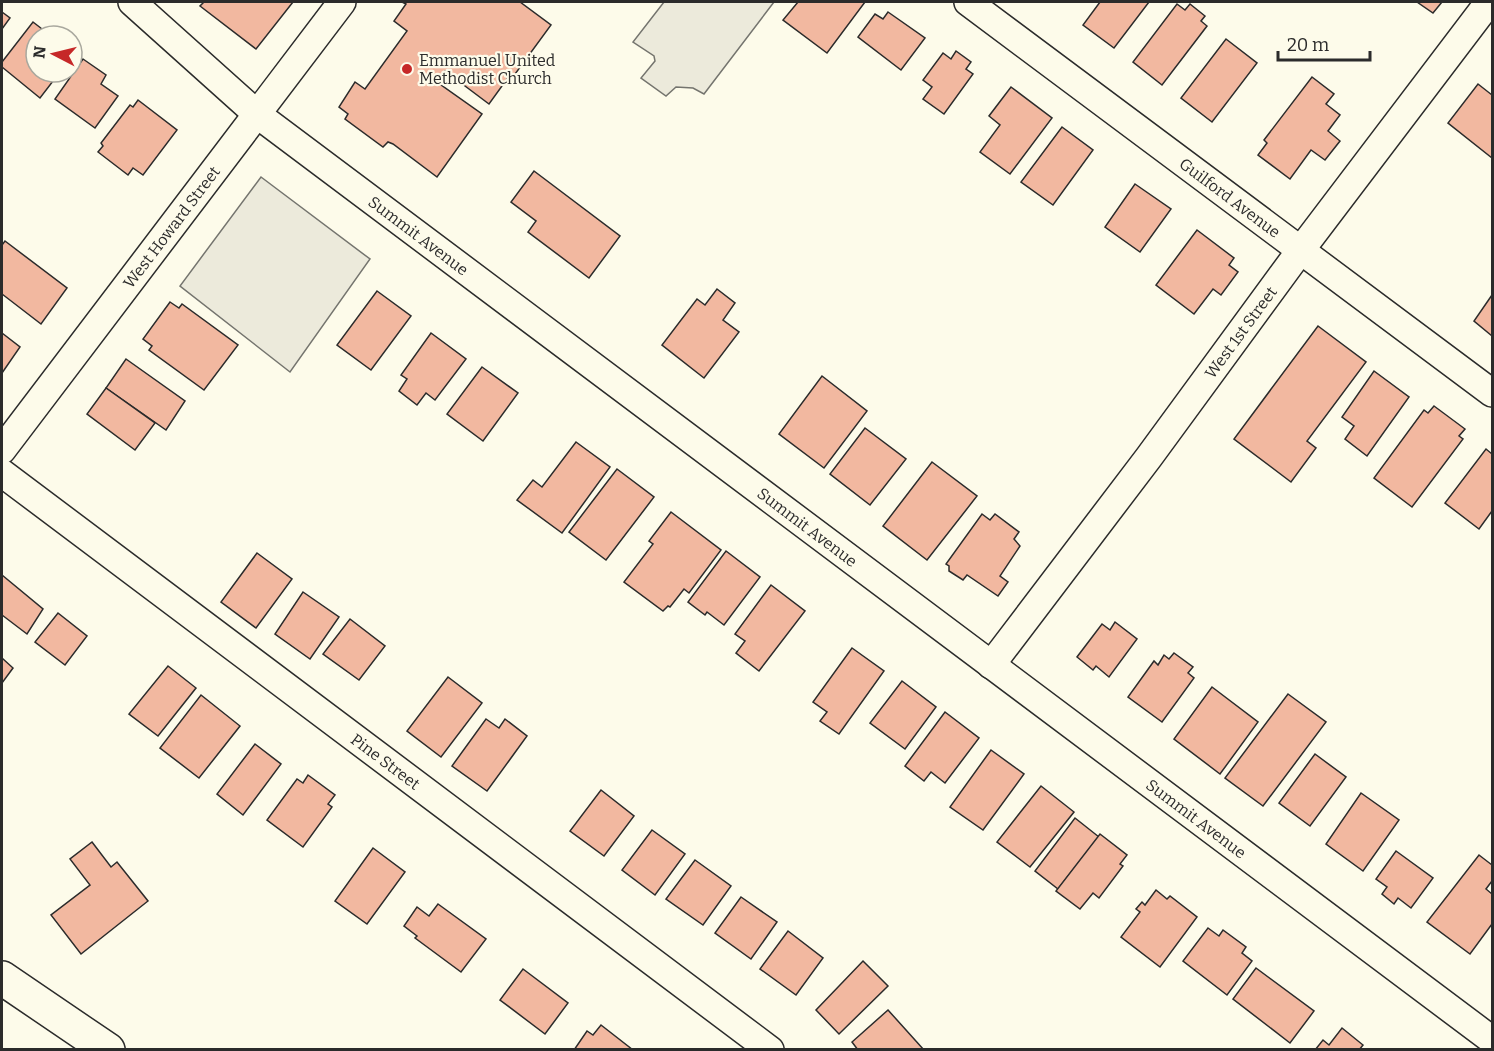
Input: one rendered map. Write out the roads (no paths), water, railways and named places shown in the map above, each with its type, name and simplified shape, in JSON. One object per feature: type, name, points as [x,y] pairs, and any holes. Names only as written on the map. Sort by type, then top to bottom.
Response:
[{"type":"main road","points":[[2,978],[108,1050]]},
{"type":"street","name":"Summit Avenue","points":[[132,2],[258,115],[1492,1040]]},
{"type":"street","name":"West Howard Street","points":[[2,450],[342,2]]},
{"type":"street","name":"Guilford Avenue","points":[[968,2],[1492,393]]},
{"type":"street","name":"West 1st Street","points":[[991,665],[1489,2]]},
{"type":"street","name":"Pine Street","points":[[2,473],[770,1050]]},
{"type":"place","name":"Emmanuel United Methodist Church","points":[[407,69]]}]
